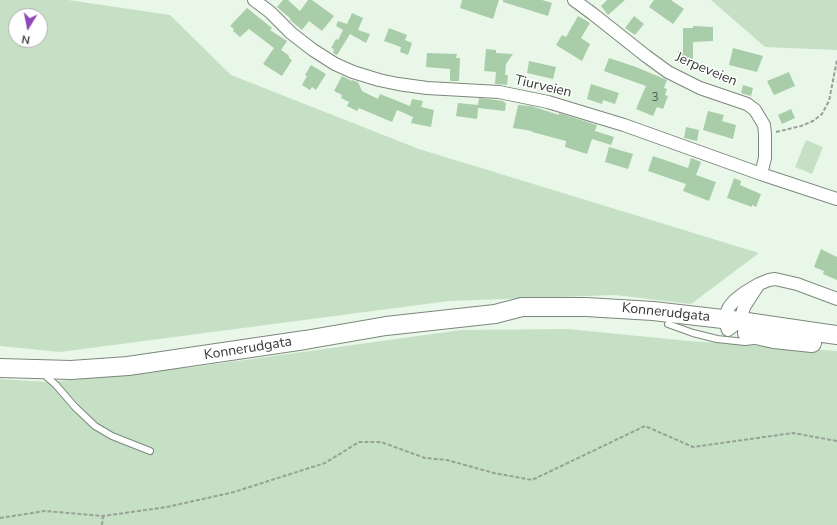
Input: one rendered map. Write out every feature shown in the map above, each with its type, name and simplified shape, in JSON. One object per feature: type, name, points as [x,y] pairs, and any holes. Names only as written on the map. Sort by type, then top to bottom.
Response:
[{"type":"main road","name":"Konnerudgata","points":[[0,368],[46,370],[96,369],[128,366],[306,340],[386,326],[495,314],[522,307],[586,307],[653,311],[730,323],[837,335]]},
{"type":"main road","name":"Konnerudgata","points":[[495,314],[607,319],[668,324],[730,323],[774,339],[837,346]]},
{"type":"street","name":"Tiurveien","points":[[254,0],[270,12],[291,33],[313,50],[335,64],[359,74],[398,84],[426,88],[499,92],[548,102],[624,125],[761,174],[837,199]]},
{"type":"street","name":"Jerpeveien","points":[[574,0],[668,72],[700,88],[747,104],[755,110],[764,125],[765,134],[765,158],[761,174]]},
{"type":"street","points":[[730,323],[744,307],[759,284],[768,280],[784,280],[837,299]]},
{"type":"lane","points":[[668,324],[693,333],[717,339],[745,342],[774,339]]},
{"type":"lane","points":[[46,370],[47,377],[95,426],[112,436],[150,451]]},
{"type":"path","points":[[765,134],[801,126],[813,121],[822,114],[830,101],[837,60]]},
{"type":"path","points":[[0,518],[45,511],[103,516],[167,507],[234,492],[325,463],[359,442],[381,442],[425,458],[447,460],[494,473],[532,480],[645,426],[694,447],[793,433],[837,441]]},
{"type":"path","points":[[102,525],[103,516]]},
{"type":"green space","points":[[0,0],[68,0],[170,15],[231,75],[419,149],[759,253],[691,304],[615,295],[449,301],[60,352],[0,346]]},
{"type":"green space","points":[[711,0],[837,0],[837,50],[765,47]]},
{"type":"green space","points":[[806,140],[823,147],[812,174],[795,167]]},
{"type":"green space","points":[[568,329],[689,341],[837,351],[837,525],[0,525],[0,379],[49,382],[194,367],[461,330]]},
{"type":"building","points":[[283,0],[288,0],[300,11],[308,0],[312,0],[334,16],[322,31],[309,21],[302,30],[277,7]]},
{"type":"building","points":[[462,0],[499,0],[493,19],[460,8]]},
{"type":"building","points":[[503,0],[542,0],[552,3],[548,16],[503,2]]},
{"type":"building","points":[[607,0],[625,0],[608,15],[601,6]]},
{"type":"building","points":[[654,0],[671,0],[684,9],[673,24],[649,7]]},
{"type":"building","points":[[247,8],[272,28],[270,30],[287,41],[281,50],[292,60],[282,76],[263,64],[274,48],[249,29],[240,37],[230,26]]},
{"type":"building","points":[[352,13],[363,18],[358,30],[370,34],[366,43],[350,34],[337,55],[333,53],[334,49],[331,48],[336,39],[338,40],[343,30],[336,26],[338,21],[347,24]]},
{"type":"building","points":[[578,16],[590,23],[581,38],[590,44],[582,61],[556,45],[562,35],[566,37]]},
{"type":"building","points":[[634,16],[644,24],[635,35],[625,28]]},
{"type":"building","points":[[693,26],[713,27],[713,41],[693,42],[693,63],[678,63],[678,51],[683,51],[683,28],[693,28]]},
{"type":"building","points":[[389,28],[407,35],[405,40],[412,43],[408,55],[400,52],[401,47],[384,41]]},
{"type":"building","points":[[733,48],[763,56],[757,72],[729,65]]},
{"type":"building","points":[[486,49],[496,50],[496,53],[513,54],[506,64],[505,75],[508,75],[507,85],[495,84],[496,72],[484,71]]},
{"type":"building","points":[[427,53],[457,54],[456,58],[460,58],[459,81],[450,81],[450,69],[426,67]]},
{"type":"building","points":[[609,58],[667,80],[664,88],[667,89],[665,95],[668,96],[663,109],[657,107],[653,116],[636,109],[646,86],[604,71]]},
{"type":"building","points":[[529,61],[556,67],[553,79],[527,73]]},
{"type":"building","points":[[311,65],[326,74],[316,90],[312,87],[310,90],[302,85],[307,76],[305,75]]},
{"type":"building","points":[[789,72],[795,86],[774,95],[767,81]]},
{"type":"building","points":[[342,76],[358,82],[362,91],[378,99],[380,94],[410,106],[412,99],[423,101],[421,107],[434,110],[431,127],[411,123],[413,117],[397,110],[392,122],[359,108],[357,111],[347,106],[349,102],[341,98],[342,95],[334,91]]},
{"type":"building","points":[[591,84],[619,93],[615,104],[603,100],[602,104],[587,99]]},
{"type":"building","points":[[743,85],[753,88],[751,96],[741,93]]},
{"type":"building","points":[[479,98],[504,101],[503,102],[506,103],[505,111],[478,108],[477,119],[456,116],[458,103],[478,105]]},
{"type":"building","points":[[518,105],[531,106],[559,115],[559,113],[597,125],[595,131],[614,137],[611,145],[592,139],[587,154],[565,147],[566,141],[532,131],[513,128]]},
{"type":"building","points":[[791,109],[795,118],[782,124],[778,115]]},
{"type":"building","points":[[708,111],[724,115],[722,121],[736,125],[733,139],[703,130]]},
{"type":"building","points":[[686,127],[699,130],[697,141],[684,138]]},
{"type":"building","points":[[609,147],[633,154],[628,169],[605,162]]},
{"type":"building","points":[[653,156],[688,168],[691,158],[701,162],[696,175],[716,182],[709,201],[683,191],[686,184],[648,171]]},
{"type":"building","points":[[734,178],[741,181],[740,185],[761,194],[756,207],[727,198]]},
{"type":"building","points":[[821,249],[837,257],[837,280],[823,274],[824,271],[814,267]]}]
